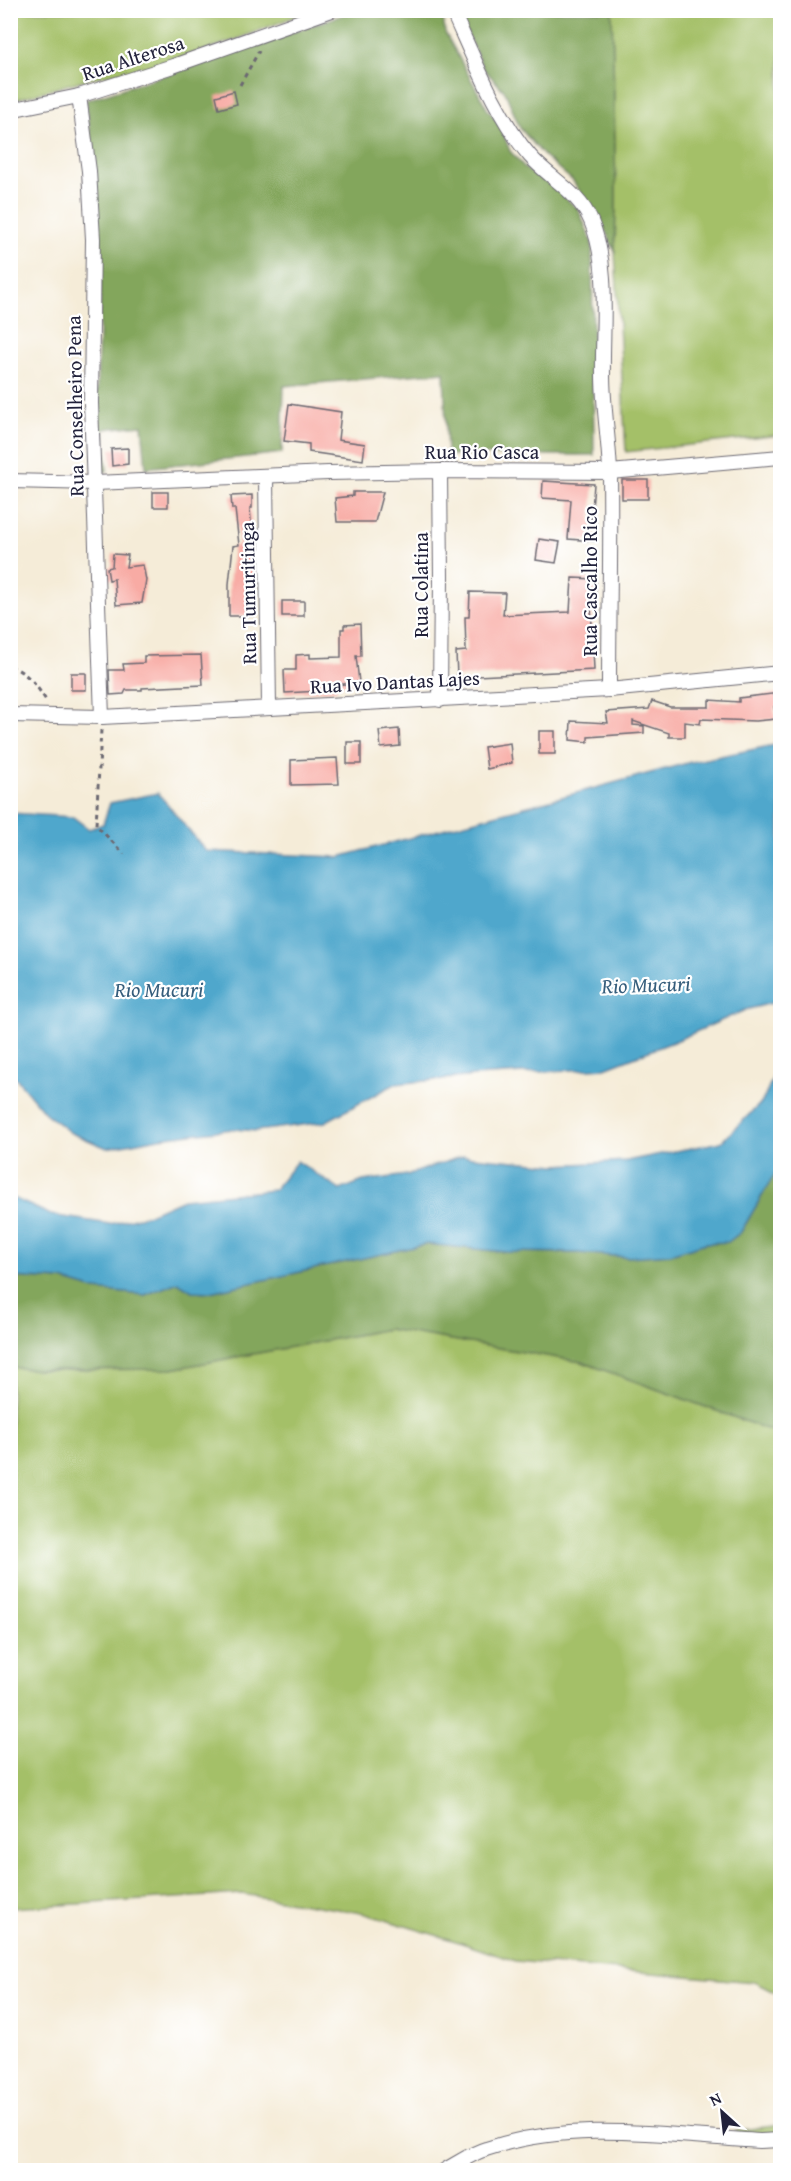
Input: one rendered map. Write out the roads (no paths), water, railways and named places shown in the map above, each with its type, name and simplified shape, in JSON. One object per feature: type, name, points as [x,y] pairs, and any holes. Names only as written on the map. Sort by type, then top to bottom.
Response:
[{"type":"street","name":"Rua Alterosa","points":[[10,110],[79,96],[268,34],[332,10]]},
{"type":"street","name":"Rua Cascalho Rico","points":[[455,10],[455,16],[482,77],[509,125],[530,156],[581,202],[591,221],[600,252],[603,300],[603,376],[609,472],[609,690]]},
{"type":"street","name":"Rua Conselheiro Pena","points":[[79,96],[89,171],[93,239],[91,403],[102,717]]},
{"type":"street","name":"Rua Rio Casca","points":[[10,481],[95,483],[182,481],[328,473],[440,471],[609,472],[780,457]]},
{"type":"street","name":"Rua Colatina","points":[[440,471],[440,700]]},
{"type":"street","name":"Rua Tumuritinga","points":[[266,477],[269,707]]},
{"type":"street","name":"Rua Ivo Dantas Lajes","points":[[10,716],[102,717],[440,700],[609,690],[780,673]]},
{"type":"street","points":[[445,2170],[484,2149],[532,2137],[597,2131],[760,2141],[780,2140]]},
{"type":"water","name":"Rio Mucuri","points":[[780,744],[780,1001],[745,1010],[673,1042],[605,1068],[475,1076],[395,1084],[325,1122],[256,1131],[233,1129],[159,1138],[107,1148],[71,1133],[45,1113],[11,1072],[11,813],[73,817],[89,829],[103,824],[110,803],[158,793],[206,851],[339,857],[691,762]]},
{"type":"water","points":[[780,1062],[780,1165],[741,1232],[728,1242],[706,1243],[670,1254],[627,1257],[578,1253],[506,1252],[427,1244],[210,1292],[192,1291],[178,1282],[145,1295],[96,1290],[62,1280],[11,1277],[11,1197],[51,1215],[110,1224],[147,1215],[183,1199],[274,1190],[297,1161],[340,1190],[363,1181],[407,1175],[463,1156],[556,1165],[626,1161],[721,1142],[762,1102]]}]
